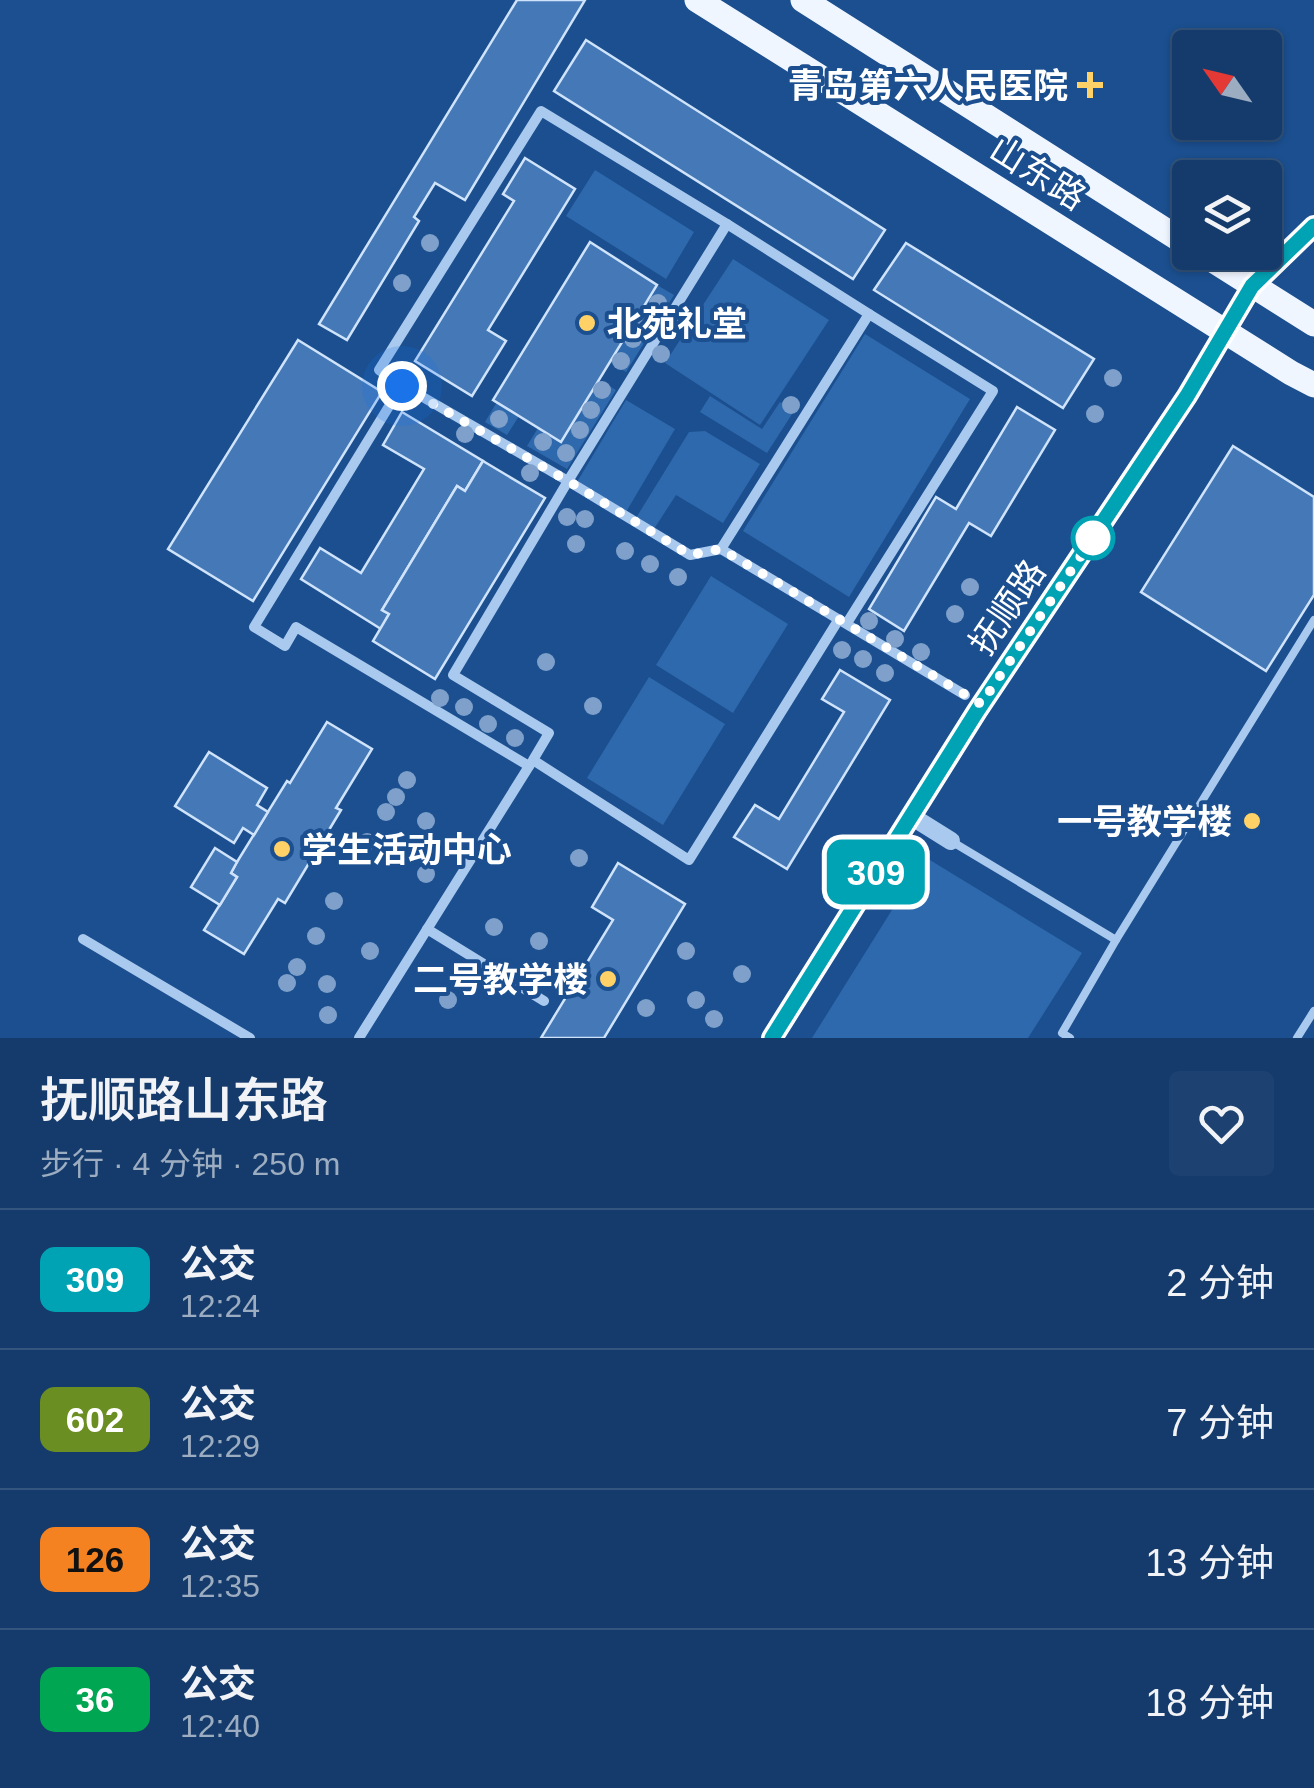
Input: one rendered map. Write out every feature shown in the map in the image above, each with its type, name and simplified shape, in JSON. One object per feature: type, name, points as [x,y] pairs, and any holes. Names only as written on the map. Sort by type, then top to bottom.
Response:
[{"type":"main road","name":"山东路","points":[[697,0],[1302,379],[1314,396]]},
{"type":"main road","name":"山东路","points":[[803,0],[1172,235]]},
{"type":"main road","name":"抚顺路","points":[[772,1038],[911,816],[973,700],[1187,396],[1252,286],[1314,226]]},
{"type":"main road","points":[[1228,270],[1314,324]]},
{"type":"street","points":[[402,386],[254,627],[284,646],[296,627],[690,860],[843,621],[993,391],[541,111],[379,370],[690,555],[721,549],[843,621],[973,700]]},
{"type":"street","points":[[359,1038],[548,733],[453,675],[727,224]]},
{"type":"street","points":[[721,549],[869,314]]},
{"type":"street","points":[[911,816],[952,841]]},
{"type":"street","points":[[427,929],[544,1001]]},
{"type":"street","points":[[84,939],[250,1038]]},
{"type":"lane","points":[[1070,1038],[1062,1033],[1116,940],[1314,620]]},
{"type":"lane","points":[[1304,636],[1314,641]]},
{"type":"lane","points":[[952,841],[1116,940]]},
{"type":"lane","points":[[1297,1038],[1314,1011]]},
{"type":"shaded area","points":[[595,170],[694,232],[666,279],[566,216]]},
{"type":"shaded area","points":[[733,259],[829,320],[760,425],[665,363]]},
{"type":"shaded area","points":[[657,285],[674,295],[626,372],[610,362]]},
{"type":"shaded area","points":[[865,334],[970,399],[849,597],[743,531]]},
{"type":"shaded area","points":[[599,380],[616,390],[567,469],[527,446],[538,428],[561,441]]},
{"type":"shaded area","points":[[710,396],[762,429],[780,402],[794,411],[767,453],[700,412]]},
{"type":"shaded area","points":[[626,400],[675,429],[626,512],[577,482]]},
{"type":"shaded area","points":[[497,402],[519,416],[507,435],[485,422]]},
{"type":"shaded area","points":[[705,431],[760,464],[723,523],[676,495],[654,529],[636,518],[689,432]]},
{"type":"shaded area","points":[[711,576],[788,624],[733,713],[656,665]]},
{"type":"shaded area","points":[[649,677],[725,724],[663,825],[587,778]]},
{"type":"shaded area","points":[[925,857],[1082,953],[1028,1038],[812,1038]]},
{"type":"building","points":[[517,0],[585,0],[465,200],[435,183],[414,217],[419,221],[347,340],[319,324]]},
{"type":"building","points":[[586,40],[885,230],[853,279],[554,91]]},
{"type":"building","points":[[525,158],[575,189],[488,330],[506,341],[472,396],[415,361],[514,201],[503,194]]},
{"type":"building","name":"北苑礼堂","points":[[590,242],[657,285],[561,442],[493,400]]},
{"type":"building","points":[[906,243],[1094,359],[1063,408],[874,290]]},
{"type":"building","points":[[298,340],[382,392],[253,601],[168,549]]},
{"type":"building","points":[[1017,407],[1055,430],[991,536],[969,523],[904,631],[869,609],[936,497],[956,509]]},
{"type":"building","points":[[402,412],[483,461],[465,491],[457,486],[382,610],[389,614],[381,629],[301,579],[320,548],[361,573],[424,469],[383,445]]},
{"type":"building","points":[[1233,446],[1314,497],[1314,595],[1266,671],[1141,592]]},
{"type":"building","points":[[483,461],[545,498],[435,679],[373,641],[389,614],[382,610],[457,486],[465,491]]},
{"type":"building","points":[[840,670],[890,700],[787,869],[734,837],[755,805],[779,819],[844,712],[822,699]]},
{"type":"building","name":"学生活动中心","points":[[327,722],[372,749],[336,808],[341,810],[285,903],[278,899],[244,954],[204,930],[237,877],[231,873],[237,862]]},
{"type":"building","points":[[209,752],[267,788],[257,805],[268,812],[254,835],[243,828],[234,843],[175,806]]},
{"type":"building","points":[[215,848],[237,862],[231,873],[237,877],[220,905],[191,887]]},
{"type":"building","name":"二号教学楼","points":[[618,863],[685,904],[604,1038],[541,1038],[613,920],[592,907]]},
{"type":"bus line","name":"309","points":[[772,1038],[977,711],[1187,396],[1252,286],[1314,226]]},
{"type":"place","name":"青岛第六人民医院","points":[[1090,85]]},
{"type":"place","name":"北苑礼堂","points":[[587,323]]},
{"type":"place","name":"一号教学楼","points":[[1252,821]]},
{"type":"place","name":"学生活动中心","points":[[282,849]]},
{"type":"place","name":"二号教学楼","points":[[608,979]]},
{"type":"route","points":[[402,386],[690,555],[721,549],[981,704],[1093,538]]}]
